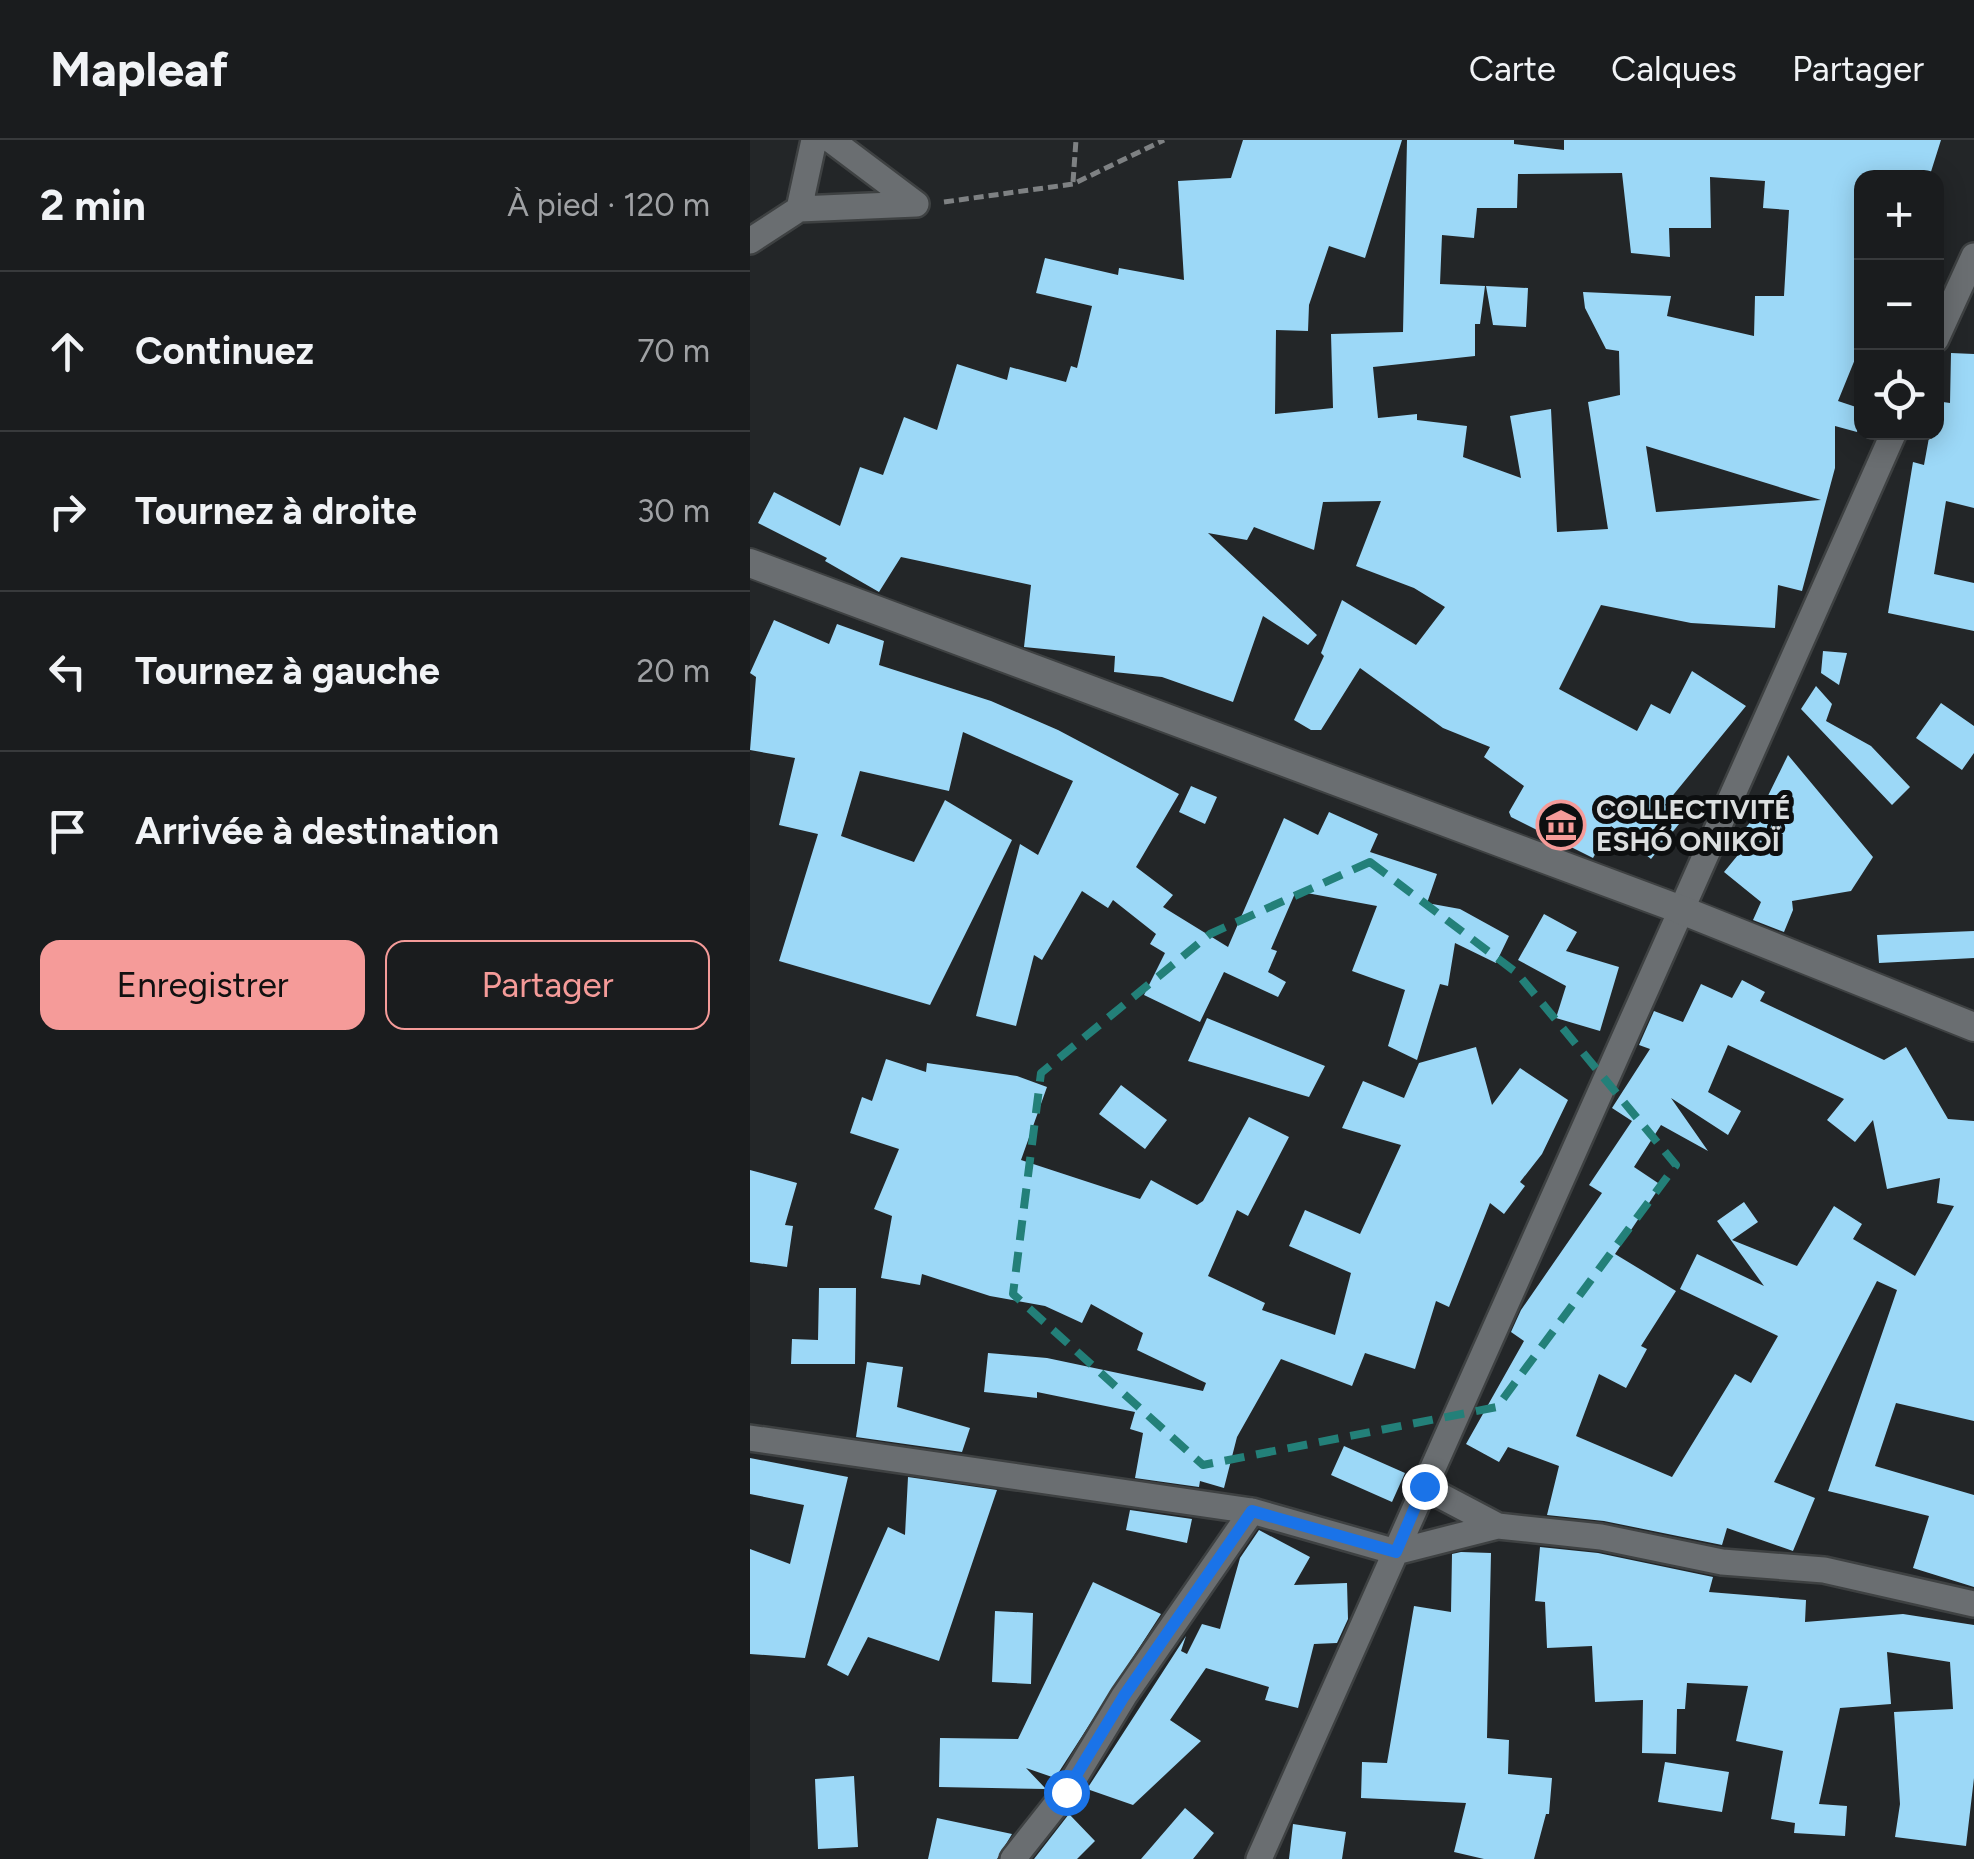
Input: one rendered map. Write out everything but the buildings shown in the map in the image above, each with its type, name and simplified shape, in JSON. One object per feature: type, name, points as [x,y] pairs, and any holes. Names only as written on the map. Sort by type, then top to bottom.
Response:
[{"type":"street","points":[[799,210],[814,140]]},
{"type":"street","points":[[831,140],[916,204]]},
{"type":"street","points":[[750,240],[799,210],[916,204]]},
{"type":"street","points":[[1944,322],[1974,256]]},
{"type":"street","points":[[1259,1859],[1678,909],[1890,440]]},
{"type":"street","points":[[751,560],[1678,909],[1974,1026]]},
{"type":"street","points":[[750,1438],[1252,1511],[1396,1552],[1498,1526],[1601,1537],[1722,1562],[1824,1570],[1974,1604]]},
{"type":"street","points":[[1424,1486],[1498,1526]]},
{"type":"street","points":[[1013,1859],[1066,1792],[1124,1696],[1252,1511]]},
{"type":"path","points":[[1073,184],[1076,140]]},
{"type":"path","points":[[916,204],[984,200],[1073,184],[1164,140]]},
{"type":"highlighted area","points":[[1370,862],[1517,973],[1676,1165],[1497,1407],[1203,1465],[1013,1294],[1041,1073],[1210,934]]},
{"type":"place","name":"COLLECTIVITÉ ESHÓ ONIKOÏ","points":[[1561,825]]},
{"type":"route","points":[[1066,1792],[1124,1696],[1252,1511],[1396,1552],[1424,1486]]}]
